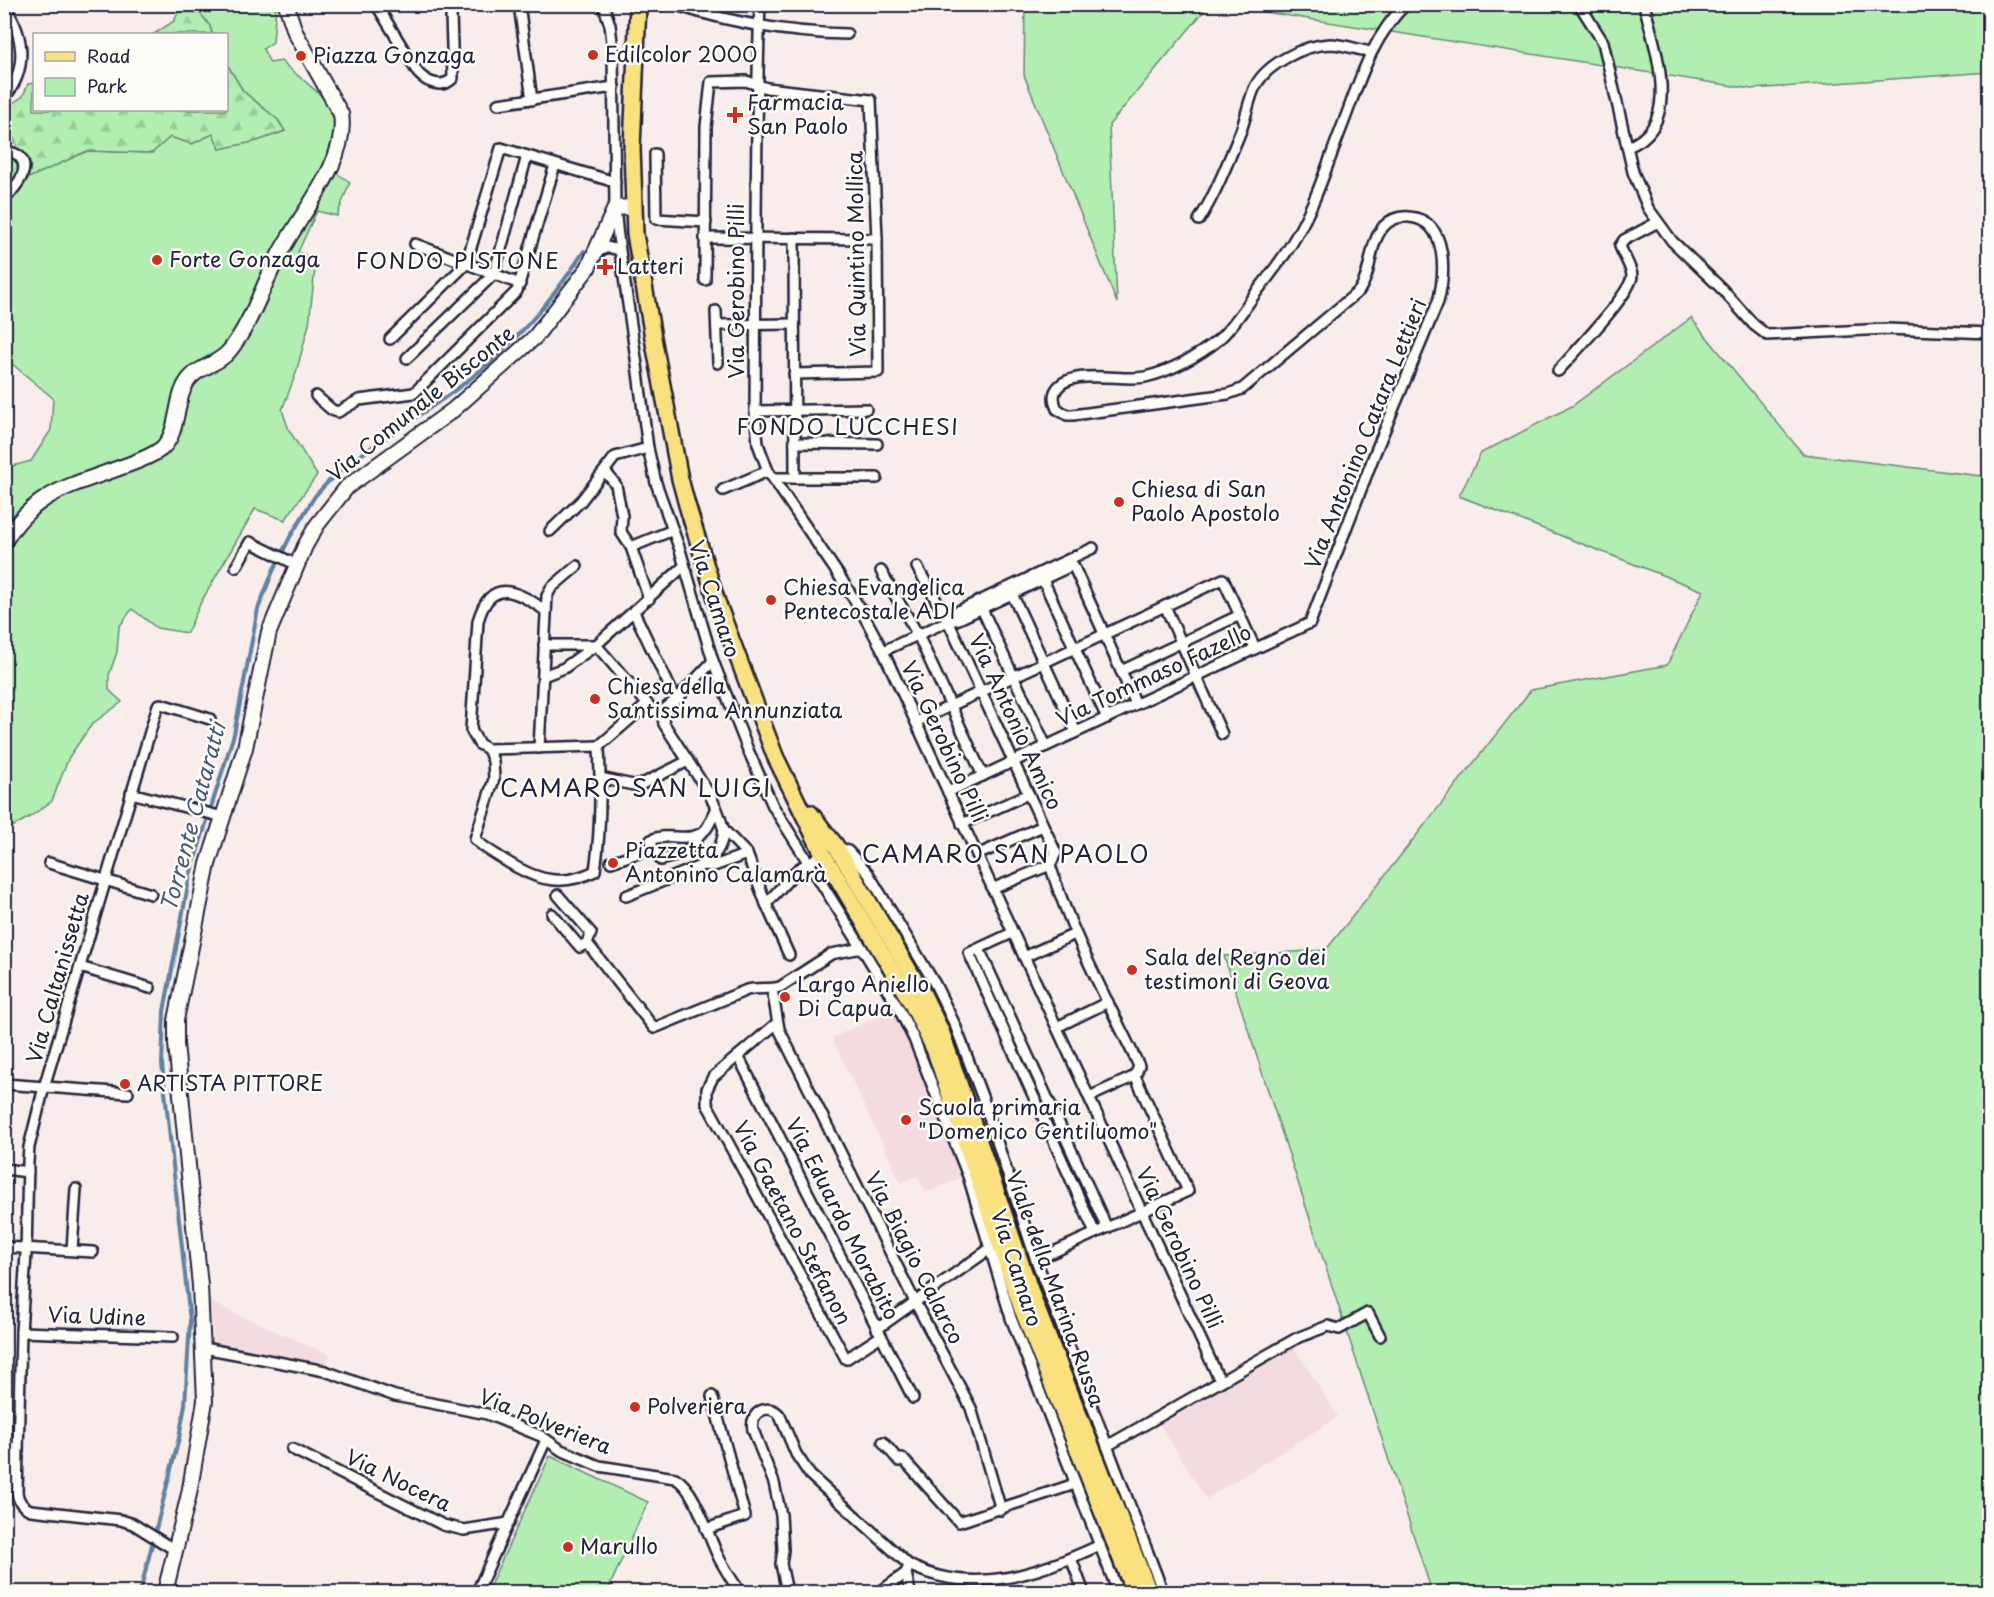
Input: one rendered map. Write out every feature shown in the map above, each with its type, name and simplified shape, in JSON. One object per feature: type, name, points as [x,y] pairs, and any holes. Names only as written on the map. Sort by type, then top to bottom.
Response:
[{"type":"main road","name":"Viale della Marina Russa","points":[[638,4],[632,138],[633,207],[640,272],[683,492],[717,602],[775,756],[790,787],[923,994],[941,1031],[1035,1304],[1149,1593]]},
{"type":"main road","name":"Viale della Marina Russa","points":[[830,850],[935,1050],[1022,1309],[1134,1593]]},
{"type":"street","points":[[4,542],[15,524],[40,500],[63,488],[148,457],[165,445],[186,383],[195,373],[221,359],[231,349],[256,304],[279,253],[302,219],[328,172],[337,151],[342,123],[337,105],[295,32],[286,4]]},
{"type":"street","points":[[376,4],[422,77],[431,82],[444,84],[451,81],[454,74],[451,21],[454,4]]},
{"type":"street","points":[[519,4],[532,100]]},
{"type":"street","name":"Via Camaro","points":[[603,4],[611,30],[615,208],[619,250],[638,365],[648,448],[656,483],[714,661],[748,750],[773,806],[831,896],[899,1009],[914,1039],[968,1176],[1011,1318],[1118,1593]]},
{"type":"street","name":"Via Gerobino Pilli","points":[[760,4],[755,238],[755,411],[758,444],[770,475],[840,577],[883,651],[1220,1381]]},
{"type":"street","name":"Via Antonino Catara Lettieri","points":[[1310,623],[1375,453],[1438,302],[1442,287],[1441,250],[1435,233],[1428,226],[1420,220],[1405,216],[1397,217],[1385,225],[1376,240],[1366,279],[1359,291],[1242,389],[1228,394],[1073,415],[1067,415],[1057,409],[1053,399],[1057,388],[1072,378],[1128,379],[1149,376],[1203,351],[1226,332],[1281,258],[1309,213],[1371,52],[1389,24],[1406,4]]},
{"type":"street","points":[[1579,4],[1602,42],[1627,147],[1638,186],[1648,208],[1680,250],[1721,288],[1754,326],[1767,334],[1886,329],[1989,333]]},
{"type":"street","points":[[1627,147],[1638,143],[1649,134],[1654,125],[1662,92],[1661,71],[1644,4]]},
{"type":"street","points":[[676,5],[794,32],[847,34]]},
{"type":"street","points":[[4,6],[17,26],[22,57],[19,74],[4,98]]},
{"type":"street","points":[[1199,220],[1211,201],[1240,132],[1255,87],[1272,67],[1285,58],[1307,49],[1331,44],[1371,52]]},
{"type":"street","points":[[705,280],[706,127],[711,82],[746,81],[757,85]]},
{"type":"street","name":"Via Quintino Mollica","points":[[757,85],[871,100],[877,238],[878,372],[794,374]]},
{"type":"street","points":[[498,105],[614,87]]},
{"type":"street","points":[[390,339],[466,264],[501,148],[615,182]]},
{"type":"street","points":[[4,153],[18,155],[24,168],[21,179],[4,200]]},
{"type":"street","points":[[655,154],[656,219],[706,222]]},
{"type":"street","points":[[407,358],[494,274],[527,156]]},
{"type":"street","points":[[316,396],[332,410],[338,412],[359,400],[414,393],[517,291],[555,165]]},
{"type":"street","points":[[615,208],[633,207]]},
{"type":"street","name":"Via Comunale Bisconte","points":[[165,1593],[169,1547],[189,1494],[205,1401],[200,1286],[176,1028],[204,880],[219,816],[245,748],[269,632],[292,563],[317,525],[347,487],[453,410],[529,344],[579,281],[596,253],[615,208]]},
{"type":"street","points":[[1558,371],[1621,298],[1629,285],[1632,274],[1620,246],[1624,240],[1658,222]]},
{"type":"street","points":[[705,238],[877,238]]},
{"type":"street","points":[[794,238],[795,478]]},
{"type":"street","points":[[415,244],[520,284]]},
{"type":"street","points":[[596,253],[607,248],[619,250]]},
{"type":"street","points":[[716,311],[718,363]]},
{"type":"street","points":[[717,325],[794,324]]},
{"type":"street","points":[[755,411],[866,409]]},
{"type":"street","points":[[795,443],[877,444]]},
{"type":"street","points":[[550,531],[581,501],[615,457],[648,448]]},
{"type":"street","points":[[605,471],[616,485],[622,516],[621,532],[631,547],[649,598]]},
{"type":"street","points":[[723,490],[770,475],[795,478],[877,478]]},
{"type":"street","points":[[631,547],[673,530]]},
{"type":"street","points":[[236,567],[250,542],[292,563]]},
{"type":"street","points":[[948,621],[956,612],[1093,548]]},
{"type":"street","points":[[543,676],[564,668],[596,645],[684,566]]},
{"type":"street","points":[[883,651],[948,621],[982,609],[1073,566],[1137,704]]},
{"type":"street","points":[[539,748],[547,596],[551,588],[577,567]]},
{"type":"street","name":"Via Antonio Amico","points":[[917,567],[948,621],[1056,854],[1050,865],[1061,900],[1139,1066],[1135,1076],[1188,1191],[1143,1212]]},
{"type":"street","points":[[881,571],[918,635],[983,776]]},
{"type":"street","points":[[916,722],[1223,579],[1255,648]]},
{"type":"street","points":[[1043,580],[1107,718]]},
{"type":"street","points":[[546,611],[519,593],[508,592],[495,595],[481,610],[478,621],[470,723],[476,741],[482,747],[488,749],[599,746],[643,708],[650,707],[662,711]]},
{"type":"street","points":[[1012,594],[1076,732]]},
{"type":"street","points":[[1165,606],[1222,734]]},
{"type":"street","points":[[982,609],[1046,746]]},
{"type":"street","points":[[633,612],[676,700]]},
{"type":"street","points":[[1121,671],[1240,615]]},
{"type":"street","name":"Via Tommaso Fazello","points":[[948,792],[1310,623]]},
{"type":"street","points":[[544,645],[596,645],[650,707]]},
{"type":"street","points":[[662,711],[714,661]]},
{"type":"street","name":"Via Caltanissetta","points":[[169,1547],[122,1520],[31,1510],[19,1501],[17,1492],[21,1332],[29,1147],[44,1087],[158,705],[210,719]]},
{"type":"street","points":[[662,711],[664,724],[716,807],[724,830],[747,854],[789,955]]},
{"type":"street","points":[[488,749],[493,760],[494,780],[475,839],[521,870],[542,879],[586,876],[595,871],[599,846],[599,746]]},
{"type":"street","points":[[600,778],[638,786],[688,760]]},
{"type":"street","points":[[131,793],[219,816]]},
{"type":"street","points":[[962,824],[1028,794]]},
{"type":"street","points":[[699,835],[696,844],[689,850],[660,860],[651,840],[660,836],[699,835],[708,828],[716,807]]},
{"type":"street","points":[[977,855],[1043,826]]},
{"type":"street","points":[[626,896],[710,861],[719,849],[724,830]]},
{"type":"street","points":[[611,862],[654,850]]},
{"type":"street","points":[[766,904],[798,869],[808,862],[830,850],[848,851],[868,873],[934,984],[955,1025],[983,1099],[1036,1260],[1163,1593]]},
{"type":"street","points":[[703,865],[714,866],[747,854]]},
{"type":"street","points":[[49,863],[151,894]]},
{"type":"street","points":[[992,889],[1050,865]]},
{"type":"street","points":[[552,914],[580,948],[587,943],[591,933],[558,895]]},
{"type":"street","points":[[1012,933],[969,953],[1095,1233]]},
{"type":"street","points":[[1024,957],[1075,934]]},
{"type":"street","points":[[587,943],[654,1028],[747,990],[757,987],[772,989],[780,987],[831,954],[862,948]]},
{"type":"street","points":[[979,949],[1107,1228]]},
{"type":"street","points":[[80,967],[150,988]]},
{"type":"street","name":"Via Biagio Calarco","points":[[772,989],[775,1027],[971,1408],[1000,1510]]},
{"type":"street","points":[[1057,1027],[1108,1002]]},
{"type":"street","points":[[738,1056],[775,1027]]},
{"type":"street","name":"Via Gaetano Stefanon","points":[[738,1056],[709,1083],[707,1104],[846,1359],[879,1332]]},
{"type":"street","name":"Via Eduardo Morabito","points":[[738,1056],[913,1398]]},
{"type":"street","points":[[1089,1097],[1135,1076]]},
{"type":"street","points":[[4,1084],[128,1093]]},
{"type":"street","points":[[4,1169],[28,1172]]},
{"type":"street","points":[[72,1250],[76,1189]]},
{"type":"street","points":[[1036,1260],[1143,1212]]},
{"type":"street","points":[[4,1247],[93,1252]]},
{"type":"street","points":[[879,1332],[915,1302],[991,1248]]},
{"type":"street","points":[[1107,1446],[1297,1338],[1328,1326],[1339,1329],[1368,1313],[1380,1336]]},
{"type":"street","name":"Via Udine","points":[[21,1332],[172,1337]]},
{"type":"street","name":"Via Polveriera","points":[[204,1348],[325,1371],[395,1396],[487,1414],[541,1436],[561,1450],[599,1466],[675,1478],[687,1487],[720,1561],[740,1593]]},
{"type":"street","points":[[706,1529],[746,1516],[712,1396]]},
{"type":"street","points":[[786,1593],[781,1564],[783,1550],[781,1515],[774,1483],[751,1421],[759,1412],[770,1408],[776,1410],[780,1416],[795,1454],[810,1474],[908,1569],[943,1584],[955,1587],[986,1588],[1013,1584],[1100,1545]]},
{"type":"street","points":[[477,1593],[546,1440]]},
{"type":"street","points":[[883,1442],[899,1461],[902,1458],[959,1522],[1075,1484]]},
{"type":"street","name":"Via Nocera","points":[[292,1449],[442,1525],[464,1530],[509,1522]]},
{"type":"street","points":[[1071,1558],[1083,1590]]},
{"type":"street","points":[[884,1589],[908,1569]]},
{"type":"street","points":[[908,1569],[910,1593]]},
{"type":"shaded area","name":"Scuola primaria \"Domenico Gentiluomo\"","points":[[895,1008],[920,1064],[962,1178],[925,1193],[918,1176],[901,1183],[832,1038]]},
{"type":"shaded area","points":[[210,1302],[330,1355],[327,1366],[214,1343]]},
{"type":"shaded area","points":[[1293,1345],[1338,1417],[1206,1499],[1160,1425]]},
{"type":"green space","points":[[178,5],[276,5],[273,42],[263,49],[270,63],[281,61],[320,95],[328,104],[333,115],[332,145],[326,166],[350,182],[337,216],[317,211],[298,252],[316,260],[309,324],[296,373],[282,410],[289,430],[317,475],[285,520],[255,509],[201,602],[187,633],[157,628],[132,609],[119,627],[117,652],[109,675],[109,690],[122,702],[92,724],[69,757],[52,801],[5,831],[5,468],[31,461],[51,430],[53,398],[5,358],[4,208],[28,178],[87,151],[152,153],[170,137],[192,144],[213,133],[220,149],[257,141],[285,131],[278,120],[243,91],[228,66],[228,33],[212,33],[210,26],[200,13],[179,11]]},
{"type":"green space","points":[[1025,5],[1209,5],[1109,125],[1117,303],[1024,75]]},
{"type":"green space","points":[[1221,5],[1989,5],[1989,72],[1752,89]]},
{"type":"green space","points":[[179,11],[200,13],[210,26],[212,33],[156,33],[174,21]]},
{"type":"green space","points":[[228,66],[243,91],[278,120],[285,131],[257,141],[220,149],[213,134],[192,144],[170,137],[152,153],[87,151],[11,186],[5,196],[5,155],[17,145],[5,123],[5,109],[23,96],[28,84],[33,83],[33,111],[228,111]]},
{"type":"green space","points":[[1691,318],[1803,454],[1989,477],[1989,1592],[1432,1592],[1224,956],[1326,950],[1531,690],[1667,665],[1703,591],[1459,496],[1481,453],[1572,406]]},
{"type":"green space","name":"Marullo","points":[[550,1456],[648,1502],[607,1592],[487,1592]]},
{"type":"waterway","name":"Torrente Cataratti","points":[[140,1592],[179,1438],[185,1405],[190,1321],[162,1064],[164,1011],[190,875],[234,734],[258,609],[290,537],[315,496],[358,457],[445,397],[497,356],[544,306],[584,251]]},
{"type":"place","name":"Edilcolor 2000","points":[[593,55]]},
{"type":"place","name":"Piazza Gonzaga","points":[[301,56]]},
{"type":"place","name":"Farmacia San Paolo","points":[[735,115]]},
{"type":"place","name":"Forte Gonzaga","points":[[157,260]]},
{"type":"place","name":"Latteri","points":[[605,267]]},
{"type":"place","name":"Chiesa di San Paolo Apostolo","points":[[1119,502]]},
{"type":"place","name":"Chiesa Evangelica Pentecostale ADI","points":[[771,600]]},
{"type":"place","name":"Chiesa della Santissima Annunziata","points":[[595,699]]},
{"type":"place","name":"Piazzetta Antonino Calamarà","points":[[613,863]]},
{"type":"place","name":"Sala del Regno dei testimoni di Geova","points":[[1132,970]]},
{"type":"place","name":"Largo Aniello Di Capua","points":[[785,997]]},
{"type":"place","name":"ARTISTA PITTORE","points":[[125,1084]]},
{"type":"place","name":"Scuola primaria \"Domenico Gentiluomo\"","points":[[906,1120]]},
{"type":"place","name":"Polveriera","points":[[635,1407]]},
{"type":"place","name":"Marullo","points":[[568,1547]]},
{"type":"district","name":"FONDO PISTONE","points":[[458,261]]},
{"type":"district","name":"FONDO LUCCHESI","points":[[848,427]]},
{"type":"district","name":"CAMARO SAN LUIGI","points":[[636,789]]},
{"type":"district","name":"CAMARO SAN PAOLO","points":[[1006,855]]}]
